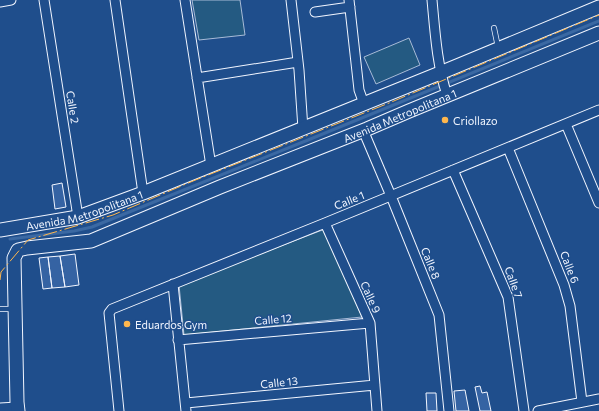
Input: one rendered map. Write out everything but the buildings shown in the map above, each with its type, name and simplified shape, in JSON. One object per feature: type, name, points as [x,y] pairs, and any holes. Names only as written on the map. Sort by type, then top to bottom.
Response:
[{"type":"street","points":[[0,2],[11,0]]},
{"type":"street","name":"Calle 2","points":[[44,0],[78,217]]},
{"type":"street","points":[[115,0],[144,193]]},
{"type":"street","points":[[185,0],[212,168],[219,184]]},
{"type":"street","points":[[291,0],[298,62],[303,129]]},
{"type":"street","points":[[432,0],[437,54],[446,93]]},
{"type":"street","points":[[315,12],[349,4],[359,90],[364,104]]},
{"type":"street","name":"Avenida Metropolitana 1","points":[[0,230],[78,217],[212,168],[364,104],[499,52],[599,7]]},
{"type":"street","name":"Avenida Metropolitana 1","points":[[16,309],[14,258],[18,250],[91,241],[219,184],[363,130],[446,93],[599,33]]},
{"type":"street","points":[[499,52],[506,69]]},
{"type":"street","points":[[197,78],[298,62]]},
{"type":"street","name":"Calle 1","points":[[119,411],[109,313],[112,309],[599,110]]},
{"type":"street","points":[[566,124],[599,203]]},
{"type":"street","name":"Calle 8","points":[[363,130],[439,315],[449,411]]},
{"type":"street","name":"Calle 6","points":[[508,148],[559,270],[567,295],[570,306],[582,402]]},
{"type":"street","name":"Calle 7","points":[[453,170],[508,297],[524,411]]},
{"type":"street","name":"Calle 9","points":[[325,223],[370,323],[377,411]]},
{"type":"street","points":[[172,284],[186,407]]},
{"type":"street","points":[[0,408],[18,409],[16,309]]},
{"type":"street","name":"Calle 12","points":[[178,340],[370,323]]},
{"type":"street","name":"Calle 13","points":[[186,407],[375,385]]},
{"type":"street","points":[[538,411],[599,399]]},
{"type":"lane","points":[[494,28],[499,52]]},
{"type":"lane","points":[[0,309],[16,309]]},
{"type":"shaded area","points":[[192,0],[240,0],[245,35],[199,40]]},
{"type":"shaded area","points":[[409,38],[420,65],[376,84],[364,57]]},
{"type":"shaded area","points":[[325,229],[362,317],[184,335],[179,285]]},
{"type":"waterway","points":[[10,239],[74,231],[92,227],[599,21]]},
{"type":"power","points":[[0,280],[1,272],[28,240],[113,215],[193,181],[389,103],[599,15]]},
{"type":"place","name":"Criollazo","points":[[445,120]]},
{"type":"place","name":"Eduardos Gym","points":[[127,324]]}]
